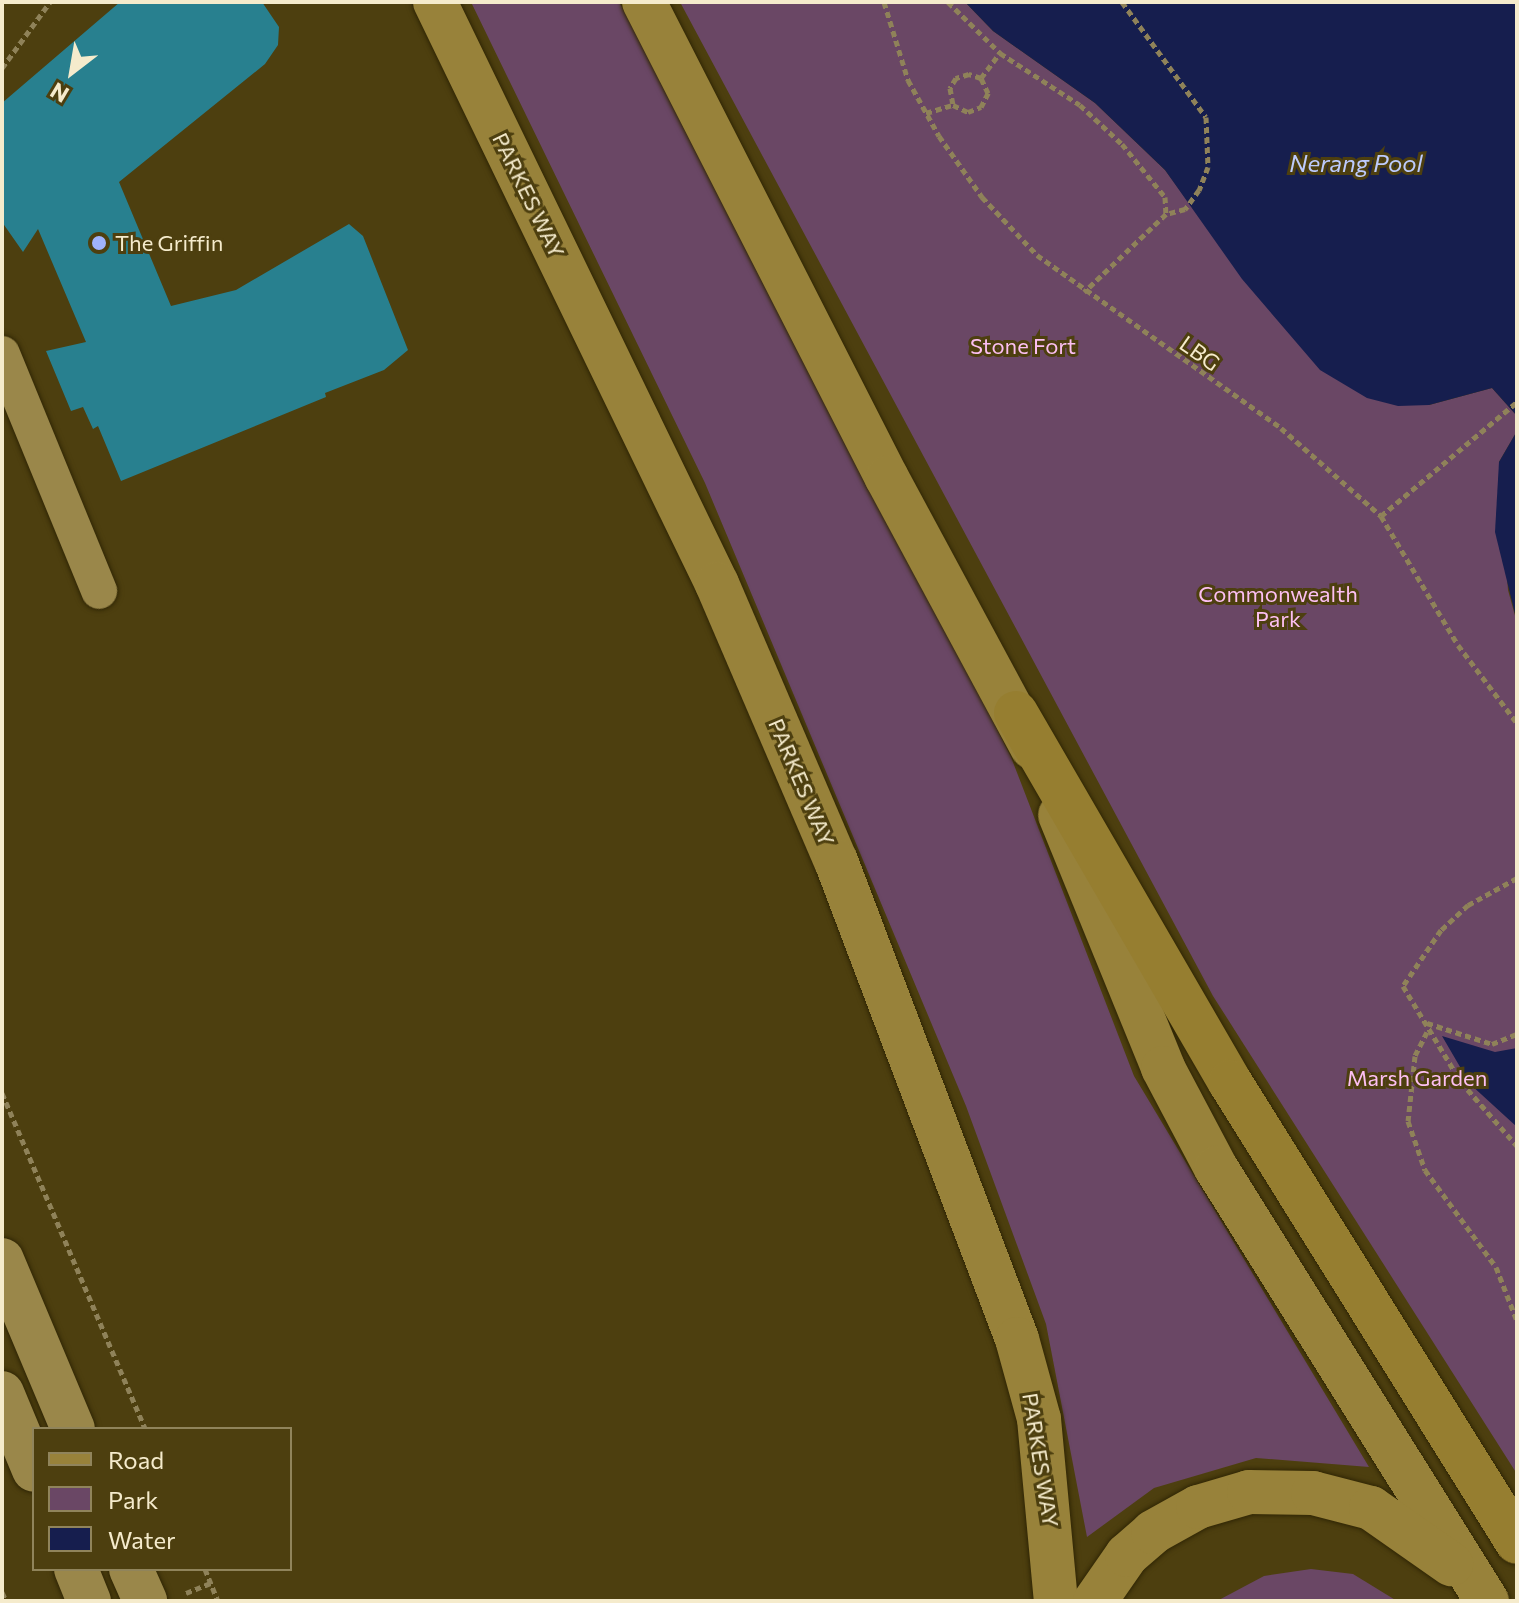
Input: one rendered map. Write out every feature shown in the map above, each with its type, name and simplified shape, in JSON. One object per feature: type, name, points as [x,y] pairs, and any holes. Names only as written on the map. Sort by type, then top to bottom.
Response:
[{"type":"highway","points":[[1016,713],[1230,1082],[1517,1542]]},
{"type":"main road","name":"PARKES WAY","points":[[435,2],[717,584],[836,861],[1017,1339],[1041,1432],[1056,1601]]},
{"type":"main road","points":[[644,2],[887,478],[1016,713],[1182,1104],[1258,1239],[1485,1601]]},
{"type":"main road","points":[[1095,1601],[1127,1555],[1163,1526],[1224,1498],[1280,1490],[1344,1499],[1383,1515],[1450,1563],[1485,1601]]},
{"type":"street","points":[[2,354],[99,591]]},
{"type":"street","points":[[2,1260],[72,1427]]},
{"type":"street","points":[[2,1393],[32,1465]]},
{"type":"street","points":[[77,1571],[89,1601]]},
{"type":"street","points":[[132,1571],[145,1601]]},
{"type":"path","points":[[2,68],[50,2]]},
{"type":"path","name":"LBG","points":[[884,2],[908,80],[926,113],[982,197],[1037,255],[1084,292],[1281,428],[1381,516],[1458,645],[1517,723]]},
{"type":"path","points":[[948,2],[1000,53],[1041,76],[1122,144],[1165,197],[1166,214]]},
{"type":"path","points":[[1084,292],[1166,214],[1185,209],[1208,167],[1206,117],[1122,2]]},
{"type":"path","points":[[981,78],[1000,53]]},
{"type":"path","points":[[926,113],[953,105],[968,112],[981,107],[988,93],[981,78],[969,74],[956,78],[950,88],[953,105]]},
{"type":"path","points":[[1381,516],[1517,402]]},
{"type":"path","points":[[1517,878],[1468,905],[1419,956],[1403,986],[1426,1022],[1427,1031],[1486,1116],[1517,1146]]},
{"type":"path","points":[[1426,1022],[1492,1044],[1517,1034]]},
{"type":"path","points":[[1427,1031],[1415,1056],[1408,1121],[1425,1170],[1496,1267],[1517,1321]]},
{"type":"path","points":[[2,1093],[144,1427]]},
{"type":"path","points":[[206,1571],[218,1601]]},
{"type":"path","points":[[2,1592],[6,1601]]},
{"type":"green space","points":[[471,2],[619,2],[818,375],[1011,757],[1134,1076],[1369,1467],[1256,1458],[1154,1488],[1087,1537],[1046,1324],[966,1106],[705,483]]},
{"type":"green space","name":"Commonwealth Park","points":[[680,2],[965,2],[993,31],[1095,103],[1165,170],[1200,218],[1429,405],[1492,388],[1517,416],[1517,431],[1499,462],[1508,590],[1517,623],[1517,1474],[1213,996]]},
{"type":"green space","points":[[1311,1569],[1353,1574],[1397,1601],[1217,1601],[1264,1576]]},
{"type":"water","name":"Nerang Pool","points":[[965,2],[1517,2],[1517,416],[1492,388],[1429,405],[1398,406],[1367,398],[1320,370],[1242,279],[1165,170],[1095,103],[993,31]]},
{"type":"water","points":[[1517,431],[1517,622],[1495,532],[1499,462]]},
{"type":"water","points":[[1442,1036],[1495,1052],[1517,1048],[1517,1127],[1470,1084]]},
{"type":"building","name":"The Griffin","points":[[120,2],[262,2],[279,27],[278,45],[265,64],[119,182],[171,306],[236,290],[349,224],[363,236],[408,350],[384,370],[325,393],[326,397],[121,481],[98,426],[93,429],[83,407],[71,411],[46,351],[86,342],[38,229],[23,252],[2,222],[2,103]]},
{"type":"place","name":"The Griffin","points":[[99,243]]},
{"type":"park label","name":"Stone Fort","points":[[1023,346]]},
{"type":"park label","name":"Marsh Garden","points":[[1417,1078]]}]
